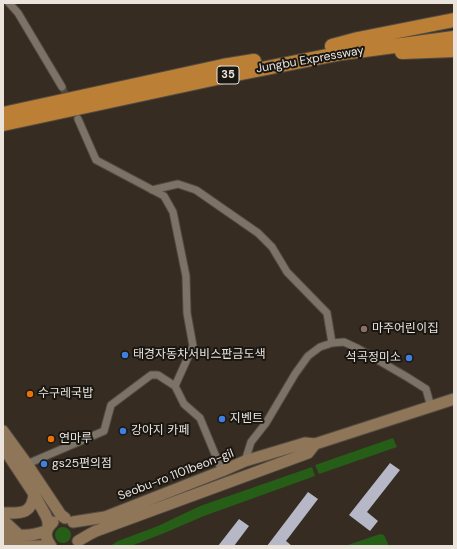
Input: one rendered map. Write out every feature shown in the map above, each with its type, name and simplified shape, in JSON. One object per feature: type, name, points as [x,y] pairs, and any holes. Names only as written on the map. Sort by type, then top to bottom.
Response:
[{"type":"highway","points":[[337,50],[358,39],[454,20]]},
{"type":"highway","name":"Jungbu Expressway","points":[[3,124],[420,32],[454,28]]},
{"type":"highway","name":"Jungbu Expressway","points":[[3,114],[223,66],[337,50],[454,38]]},
{"type":"highway","points":[[337,50],[360,54],[454,50]]},
{"type":"street","points":[[9,3],[18,13],[62,87]]},
{"type":"street","points":[[78,119],[96,160],[164,196],[173,212],[186,276],[187,313],[193,346],[175,386]]},
{"type":"street","points":[[152,190],[178,184],[196,190],[258,232],[272,247],[286,272],[327,313],[332,343]]},
{"type":"street","name":"Seobu-ro 1101beon-gil","points":[[20,536],[34,535],[47,529],[54,520],[105,517],[222,472],[246,461],[251,442],[266,423],[295,374],[308,356],[320,347],[332,343],[344,342],[357,348],[426,389],[431,407]]},
{"type":"street","points":[[27,464],[104,431],[111,406],[151,375],[158,375],[175,386],[184,404],[200,418],[222,472]]},
{"type":"street","points":[[246,461],[305,443],[315,444],[454,399]]},
{"type":"street","points":[[3,431],[60,514],[78,528],[79,532],[77,545]]},
{"type":"street","points":[[77,545],[96,531],[308,453],[315,444]]},
{"type":"street","points":[[3,447],[34,494],[46,516],[48,521],[47,540],[50,546]]},
{"type":"street","points":[[3,513],[21,513],[28,510],[33,502],[34,494]]},
{"type":"street","points":[[3,520],[20,536]]},
{"type":"street","points":[[3,532],[20,536]]},
{"type":"street","points":[[3,541],[17,545],[42,546]]},
{"type":"green space","points":[[393,438],[397,447],[319,474],[315,465]]},
{"type":"green space","points":[[312,467],[315,476],[204,516],[131,546],[110,546],[118,541],[158,526],[200,506]]},
{"type":"green space","points":[[60,527],[66,527],[71,532],[69,541],[66,543],[60,543],[55,538],[55,532]]},
{"type":"green space","points":[[380,534],[384,535],[389,546],[345,546]]},
{"type":"building","points":[[390,463],[400,470],[367,512],[378,521],[370,531],[349,515]]},
{"type":"building","points":[[308,492],[318,499],[286,541],[292,546],[267,546]]},
{"type":"building","points":[[239,519],[249,526],[234,546],[218,546]]},
{"type":"tunnel","points":[[62,87],[78,119]]},
{"type":"place","name":"마주어린이집","points":[[364,329]]},
{"type":"place","name":"태경자동차서비스판금도색","points":[[125,355]]},
{"type":"place","name":"석곡정미소","points":[[409,358]]},
{"type":"place","name":"수구레국밥","points":[[30,394]]},
{"type":"place","name":"지벤트","points":[[222,419]]},
{"type":"place","name":"강아지 카페","points":[[123,431]]},
{"type":"place","name":"연마루","points":[[51,439]]},
{"type":"place","name":"gs25편의점","points":[[44,464]]}]
